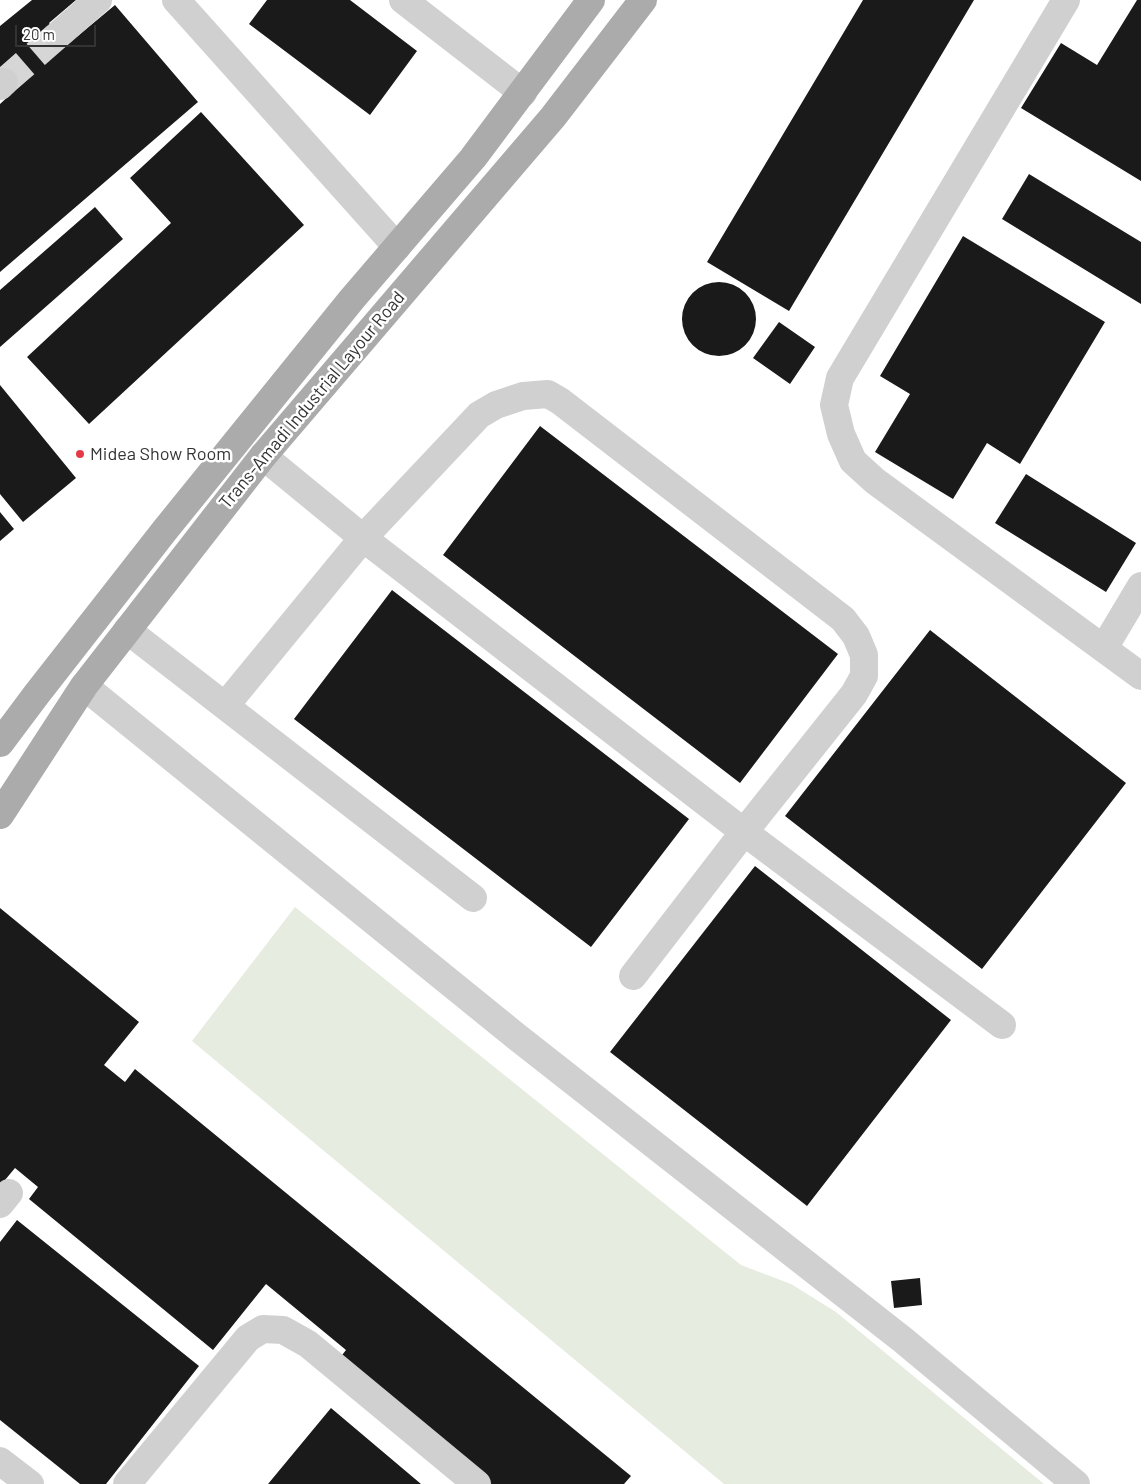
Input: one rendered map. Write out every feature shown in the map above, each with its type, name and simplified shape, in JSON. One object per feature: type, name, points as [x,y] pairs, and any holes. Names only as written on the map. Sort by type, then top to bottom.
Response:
[{"type":"main road","name":"Trans-Amadi Industrial Layour Road","points":[[0,743],[171,522],[352,299],[473,158],[591,0]]},
{"type":"main road","name":"Trans-Amadi Industrial Layour Road","points":[[0,815],[84,686],[263,456],[553,117],[643,0]]},
{"type":"street","points":[[58,35],[98,0]]},
{"type":"street","points":[[176,0],[397,247]]},
{"type":"street","points":[[403,0],[523,92]]},
{"type":"street","points":[[1066,0],[840,378],[834,405],[841,434],[853,461],[875,481],[1141,676]]},
{"type":"street","points":[[225,706],[362,538],[479,415],[496,405],[523,396],[548,394],[560,401],[843,619],[856,636],[864,656],[864,676],[854,694],[633,976]]},
{"type":"street","points":[[263,456],[362,538],[744,832],[1002,1025]]},
{"type":"street","points":[[1104,648],[1141,586]]},
{"type":"street","points":[[127,630],[473,898]]},
{"type":"street","points":[[84,686],[524,1043],[903,1340],[1076,1484]]},
{"type":"street","points":[[127,1484],[248,1338],[263,1329],[284,1330],[308,1344],[477,1484]]},
{"type":"street","points":[[0,1461],[30,1484]]},
{"type":"shaded area","points":[[295,907],[741,1265],[791,1284],[836,1312],[1044,1484],[724,1484],[192,1041]]},
{"type":"building","points":[[32,0],[76,0],[49,23],[67,45],[115,5],[198,102],[0,272],[0,104],[12,93],[0,78],[0,26]]},
{"type":"building","points":[[267,0],[350,0],[417,51],[370,115],[249,24]]},
{"type":"building","points":[[863,0],[974,0],[789,311],[707,262]]},
{"type":"building","points":[[1137,0],[1141,0],[1141,181],[1021,108],[1061,43],[1097,65]]},
{"type":"building","points":[[201,112],[304,225],[89,424],[27,357],[171,223],[130,178]]},
{"type":"building","points":[[1029,174],[1141,242],[1141,304],[1002,219]]},
{"type":"building","points":[[95,207],[123,239],[0,347],[0,290]]},
{"type":"building","points":[[963,236],[1105,322],[1020,464],[987,443],[953,499],[875,452],[910,394],[880,376]]},
{"type":"building","points":[[719,282],[733,285],[745,293],[753,305],[756,319],[753,333],[745,345],[733,353],[719,356],[705,353],[693,345],[685,333],[682,319],[685,305],[693,293],[705,285]]},
{"type":"building","points":[[779,322],[815,347],[790,384],[753,358]]},
{"type":"building","points":[[0,385],[76,478],[23,522],[0,494]]},
{"type":"building","points":[[540,426],[838,654],[740,783],[443,555]]},
{"type":"building","points":[[1026,474],[1136,543],[1106,592],[995,523]]},
{"type":"building","points":[[0,512],[14,529],[0,541]]},
{"type":"building","points":[[392,590],[689,819],[591,947],[294,719]]},
{"type":"building","points":[[930,630],[1126,783],[982,969],[785,816]]},
{"type":"building","points":[[755,866],[951,1020],[807,1206],[610,1052]]},
{"type":"building","points":[[0,908],[139,1022],[104,1065],[125,1082],[135,1069],[631,1476],[624,1484],[491,1484],[339,1359],[346,1350],[266,1284],[213,1350],[29,1199],[38,1187],[15,1168],[0,1186]]},
{"type":"building","points":[[17,1220],[199,1366],[106,1484],[80,1484],[0,1420],[0,1242]]},
{"type":"building","points":[[920,1278],[922,1305],[894,1308],[891,1281]]},
{"type":"building","points":[[331,1408],[421,1484],[268,1484]]},
{"type":"tunnel","points":[[4,82],[58,35]]},
{"type":"place","name":"Midea Show Room","points":[[80,454]]}]
